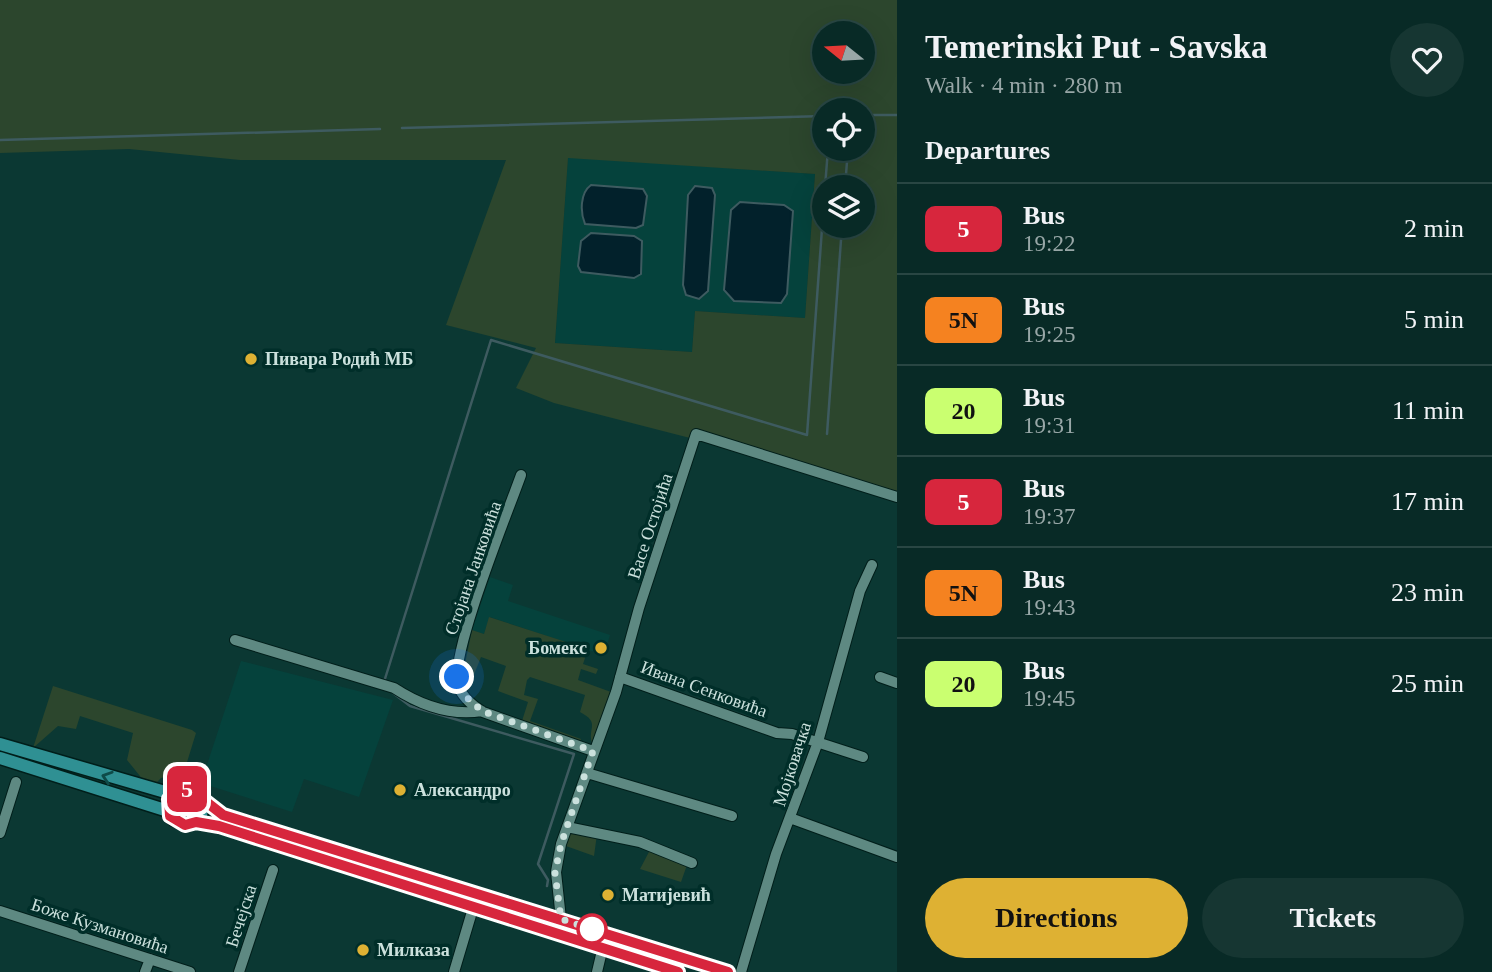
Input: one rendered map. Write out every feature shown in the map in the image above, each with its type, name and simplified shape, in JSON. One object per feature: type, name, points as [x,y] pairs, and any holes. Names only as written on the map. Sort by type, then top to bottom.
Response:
[{"type":"main road","points":[[0,744],[172,794],[188,789],[197,793],[204,802],[223,815],[728,972]]},
{"type":"main road","points":[[0,758],[168,811],[179,823],[196,822],[219,826],[678,972]]},
{"type":"main road","points":[[168,811],[172,794]]},
{"type":"main road","points":[[196,822],[203,813],[204,802]]},
{"type":"street","name":"Васе Остојића","points":[[561,919],[555,873],[567,827],[620,677],[696,434],[897,497]]},
{"type":"street","name":"Стојана Јанковића","points":[[521,475],[474,604],[459,662],[458,686],[472,705],[482,711],[593,751]]},
{"type":"street","name":"Мојковачка","points":[[741,972],[763,895],[818,742],[860,591],[872,565]]},
{"type":"street","points":[[235,640],[388,687],[416,703],[447,710],[482,711]]},
{"type":"street","name":"Ивана Сенковића","points":[[620,677],[777,733],[818,742],[863,757]]},
{"type":"street","points":[[880,677],[897,682]]},
{"type":"street","points":[[587,773],[732,816]]},
{"type":"street","points":[[0,833],[16,782]]},
{"type":"street","points":[[790,818],[897,857]]},
{"type":"street","points":[[567,827],[640,842],[692,863]]},
{"type":"street","name":"Бечејска","points":[[239,972],[273,870]]},
{"type":"street","points":[[453,972],[474,905]]},
{"type":"street","name":"Боже Кузмановића","points":[[0,911],[190,972]]},
{"type":"street","points":[[597,972],[606,934]]},
{"type":"street","points":[[145,972],[150,959]]},
{"type":"shaded area","points":[[568,157],[815,174],[812,175],[805,318],[695,311],[692,352],[555,343]]},
{"type":"shaded area","points":[[591,185],[643,189],[647,196],[643,225],[636,228],[585,224],[582,203],[587,188]]},
{"type":"shaded area","points":[[695,186],[712,188],[715,195],[708,291],[699,299],[686,295],[683,285],[688,195]]},
{"type":"shaded area","points":[[740,202],[784,205],[793,211],[787,294],[781,303],[734,301],[724,290],[731,210]]},
{"type":"shaded area","points":[[591,233],[634,236],[642,241],[641,274],[634,278],[581,272],[578,266],[581,241]]},
{"type":"shaded area","points":[[490,577],[513,585],[508,601],[610,635],[604,655],[490,617],[484,634],[472,630]]},
{"type":"shaded area","points":[[241,661],[393,700],[359,797],[304,779],[292,812],[201,783]]},
{"type":"green space","points":[[0,0],[897,0],[897,491],[554,403],[516,388],[536,348],[446,325],[506,160],[240,160],[129,149],[0,153]],"holes":[[[568,158],[815,175],[875,175],[875,238],[812,238],[812,217],[805,318],[695,311],[692,352],[555,343]]]},
{"type":"green space","points":[[489,617],[588,649],[583,664],[598,669],[596,674],[581,669],[578,680],[611,692],[592,743],[592,723],[580,712],[585,695],[530,677],[524,695],[538,699],[530,721],[581,739],[580,741],[522,721],[528,702],[498,691],[506,666],[481,657],[473,677],[466,675],[466,659],[472,630],[484,634]]},
{"type":"green space","points":[[53,686],[192,730],[196,733],[184,772],[161,778],[152,787],[127,760],[133,733],[80,716],[76,729],[58,726],[33,748]]},
{"type":"green space","points":[[570,832],[597,834],[594,856],[566,846]]},
{"type":"green space","points":[[650,850],[687,865],[681,882],[640,869]]},
{"type":"waterway","points":[[875,115],[897,115]]},
{"type":"waterway","points":[[402,128],[812,116]]},
{"type":"waterway","points":[[0,140],[380,129]]},
{"type":"waterway","points":[[826,175],[827,161]]},
{"type":"waterway","points":[[846,175],[847,161]]},
{"type":"waterway","points":[[384,682],[491,340],[807,435],[821,238]]},
{"type":"waterway","points":[[827,434],[841,238]]},
{"type":"waterway","points":[[393,693],[410,706],[574,754],[538,864],[548,880],[547,886]]},
{"type":"bus line","name":"5","points":[[678,972],[219,826],[196,822],[185,825],[170,816],[167,805],[172,794],[188,789],[197,793],[212,809],[223,815],[728,972]]},
{"type":"place","name":"Пивара Родић МБ","points":[[251,359]]},
{"type":"place","name":"Бомекс","points":[[601,648]]},
{"type":"place","name":"Александро","points":[[400,790]]},
{"type":"place","name":"Матијевић","points":[[608,895]]},
{"type":"place","name":"Милказа","points":[[363,950]]},
{"type":"route","points":[[457,677],[462,693],[472,705],[482,711],[593,751],[561,844],[555,873],[561,919],[592,929]]}]
